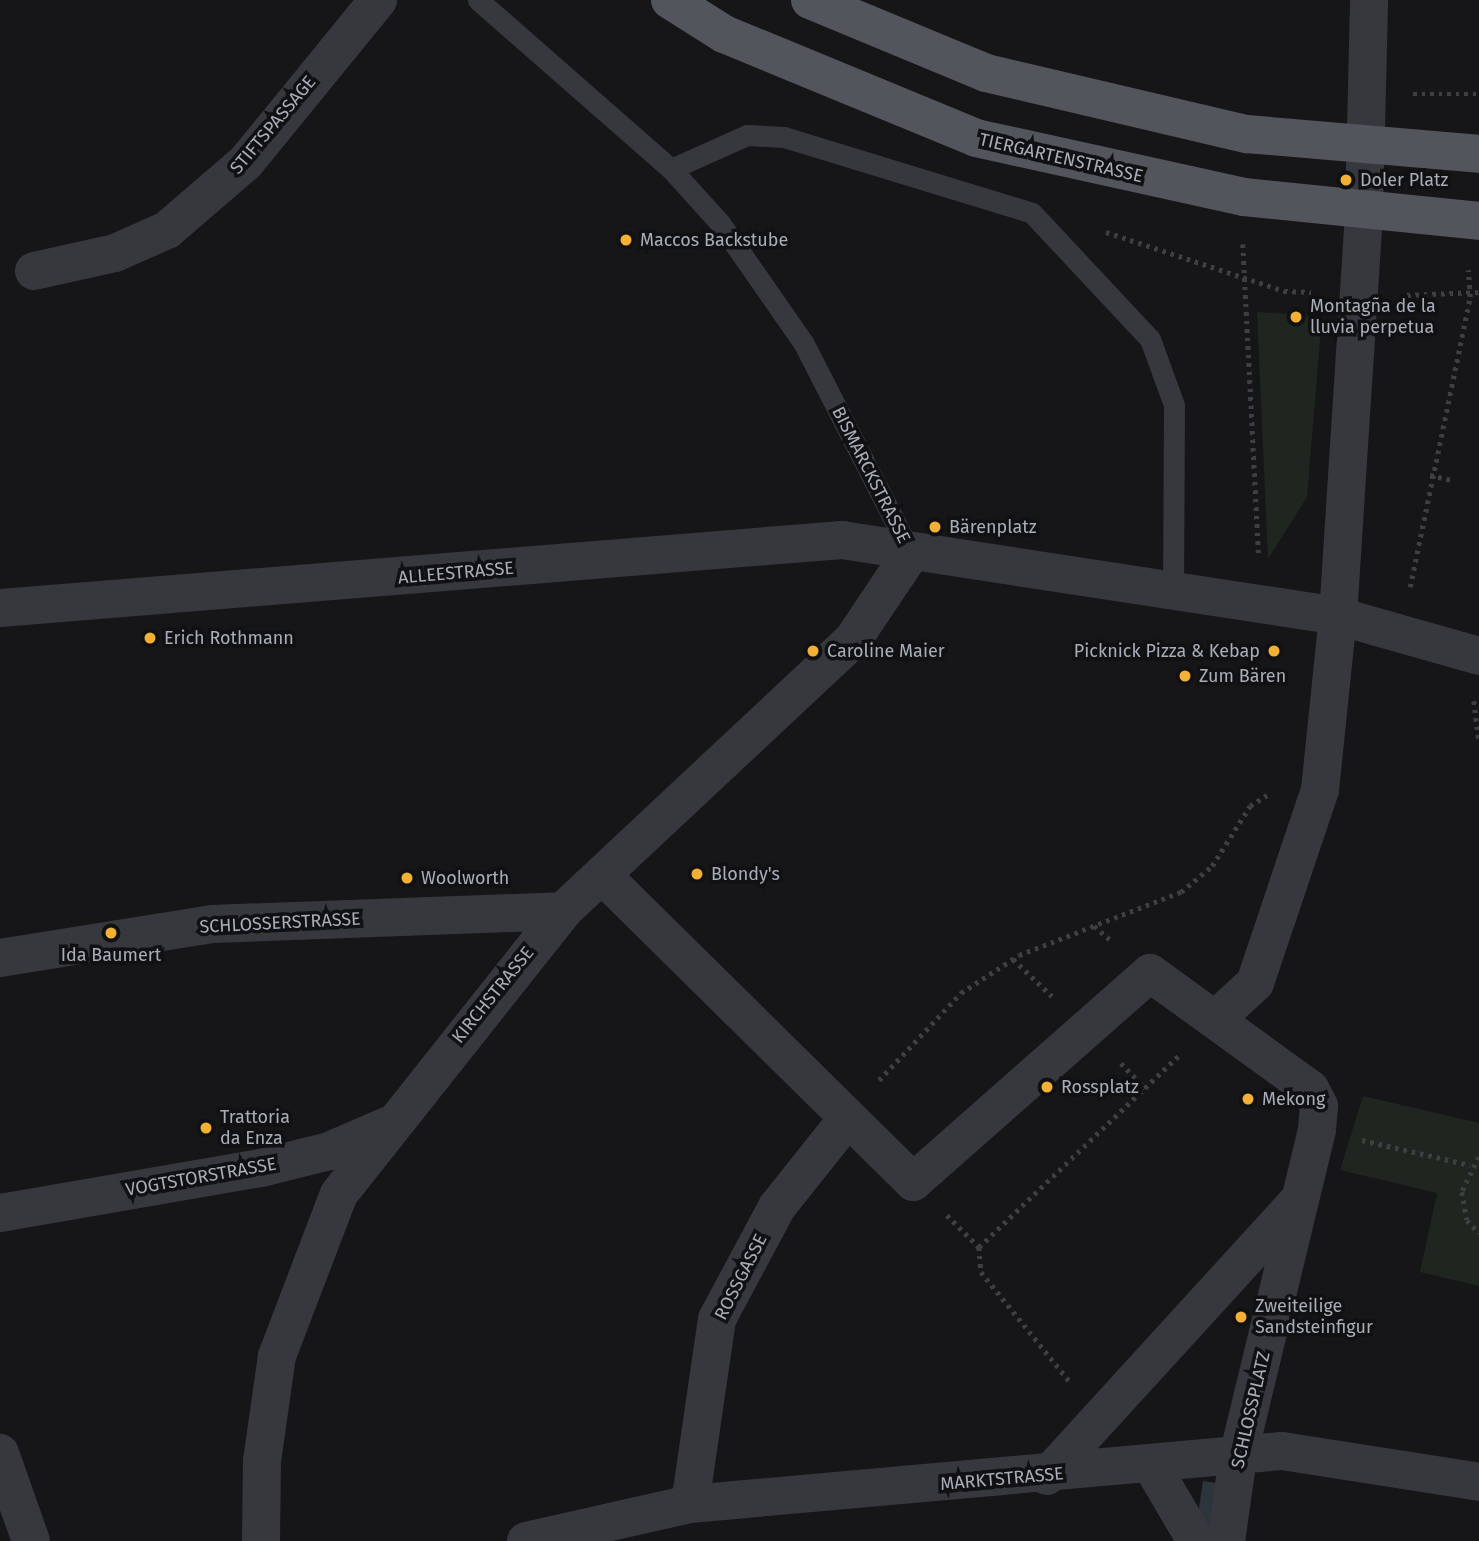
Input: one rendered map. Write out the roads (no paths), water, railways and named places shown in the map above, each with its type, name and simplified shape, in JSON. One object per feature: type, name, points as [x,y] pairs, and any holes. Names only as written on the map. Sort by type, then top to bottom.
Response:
[{"type":"main road","name":"TIERGARTENSTRASSE","points":[[670,0],[724,33],[976,138],[1244,197],[1479,221]]},
{"type":"main road","points":[[810,0],[986,73],[1247,134],[1365,148],[1479,154]]},
{"type":"street","name":"STIFTSPASSAGE","points":[[34,271],[115,253],[167,230],[246,162],[378,0]]},
{"type":"street","points":[[605,878],[913,1182],[1150,973],[1216,1019],[1255,983],[1320,790],[1338,616],[1364,209],[1369,0]]},
{"type":"street","name":"ALLEESTRASSE","points":[[0,608],[842,540],[911,553]]},
{"type":"street","name":"BISMARCKSTRASSE","points":[[911,553],[1173,589],[1263,608],[1338,616],[1479,656]]},
{"type":"street","name":"KIRCHSTRASSE","points":[[261,1541],[262,1461],[276,1356],[292,1306],[339,1195],[397,1122],[474,1016],[563,911],[605,878],[852,641],[911,553]]},
{"type":"street","name":"SCHLOSSERSTRASSE","points":[[0,958],[212,924],[563,911]]},
{"type":"street","name":"SCHLOSSPLATZ","points":[[1216,1019],[1310,1089],[1319,1106],[1317,1130],[1238,1457],[1226,1541]]},
{"type":"street","name":"ROSSGASSE","points":[[690,1504],[717,1319],[777,1207],[847,1119]]},
{"type":"street","name":"VOGTSTORSTRASSE","points":[[0,1213],[261,1168],[329,1152],[397,1122]]},
{"type":"street","name":"SCHLOSSPLATZ","points":[[1047,1476],[1096,1414],[1301,1199]]},
{"type":"street","name":"MARKTSTRASSE","points":[[544,1539],[690,1504],[1047,1476],[1282,1451],[1479,1482]]},
{"type":"street","points":[[0,1452],[31,1541]]},
{"type":"street","points":[[1152,1466],[1189,1529]]},
{"type":"lane","name":"BISMARCKSTRASSE","points":[[478,0],[671,169],[720,223],[804,344],[911,553]]},
{"type":"lane","points":[[671,169],[747,135],[784,137],[1032,213],[1150,339],[1174,405],[1173,589]]},
{"type":"place","name":"Doler Platz","points":[[1346,180]]},
{"type":"place","name":"Maccos Backstube","points":[[626,240]]},
{"type":"place","name":"Montagña de la lluvia perpetua","points":[[1296,317]]},
{"type":"place","name":"Bärenplatz","points":[[935,527]]},
{"type":"place","name":"Erich Rothmann","points":[[150,638]]},
{"type":"place","name":"Caroline Maier","points":[[813,651]]},
{"type":"place","name":"Picknick Pizza & Kebap","points":[[1274,651]]},
{"type":"place","name":"Zum Bären","points":[[1185,676]]},
{"type":"place","name":"Blondy's","points":[[697,874]]},
{"type":"place","name":"Woolworth","points":[[407,878]]},
{"type":"place","name":"Ida Baumert","points":[[111,933]]},
{"type":"place","name":"Rossplatz","points":[[1047,1087]]},
{"type":"place","name":"Mekong","points":[[1248,1099]]},
{"type":"place","name":"Trattoria da Enza","points":[[206,1128]]},
{"type":"place","name":"Zweiteilige Sandsteinfigur","points":[[1241,1317]]}]
